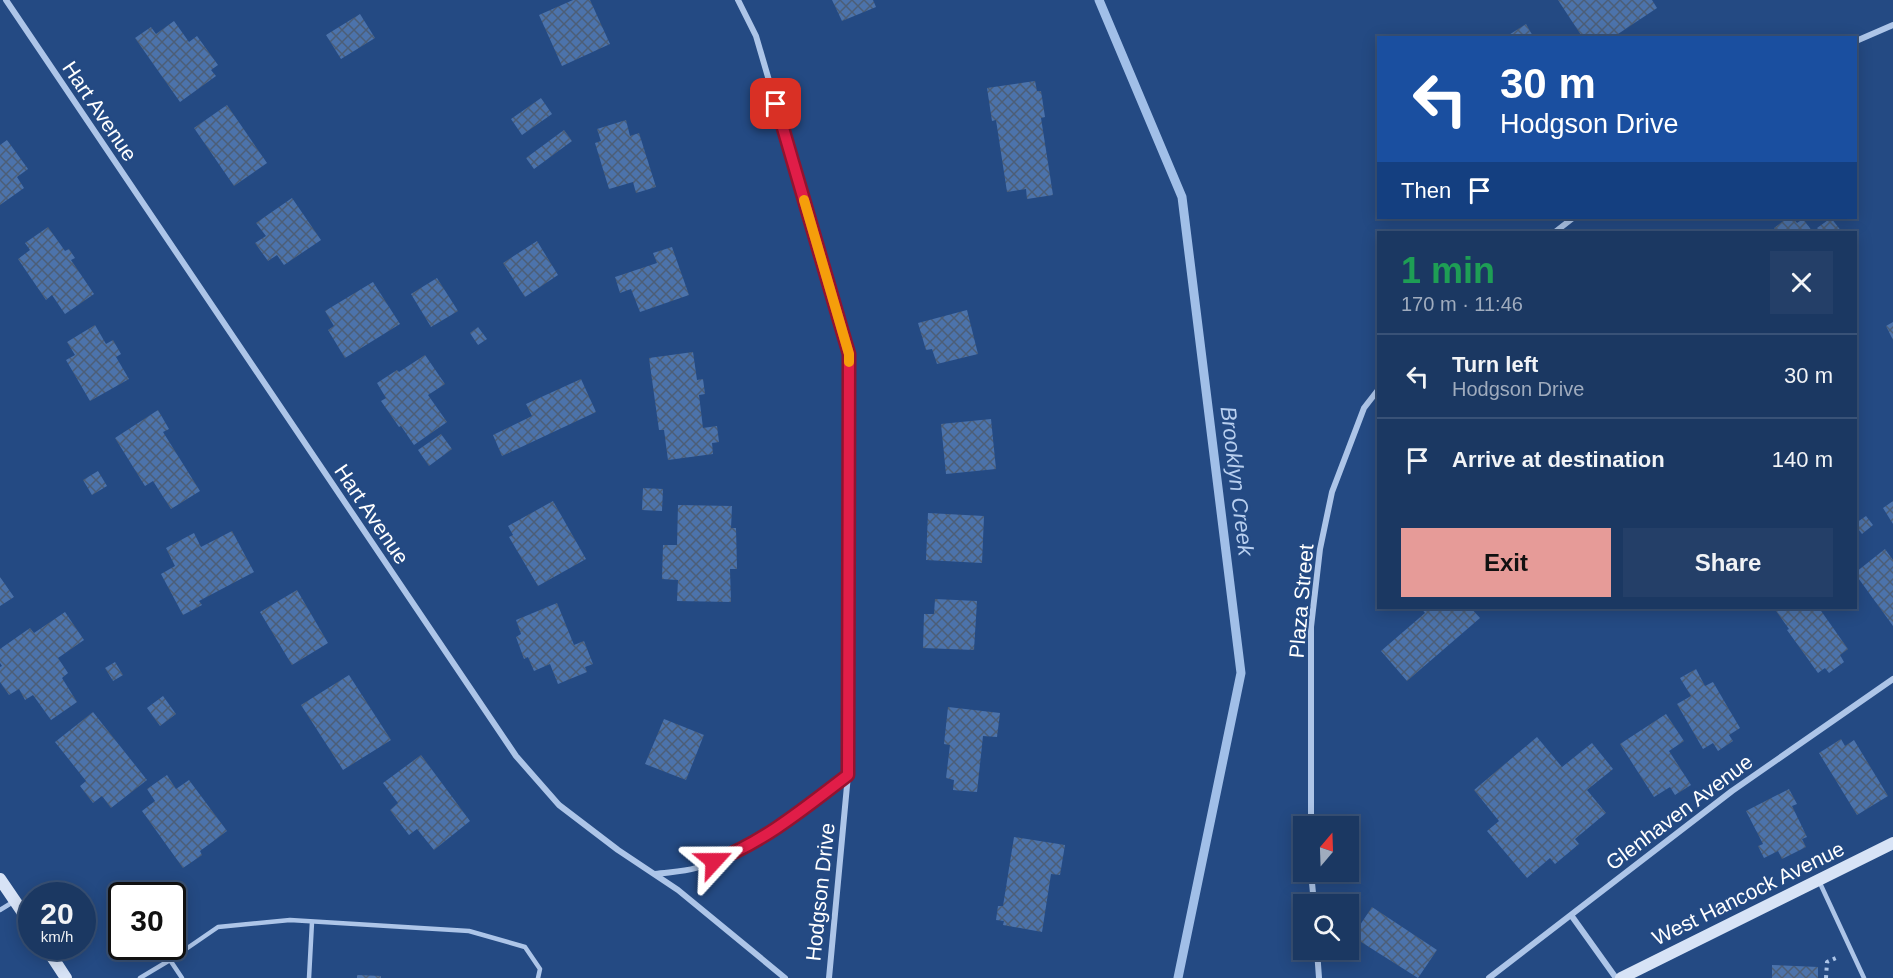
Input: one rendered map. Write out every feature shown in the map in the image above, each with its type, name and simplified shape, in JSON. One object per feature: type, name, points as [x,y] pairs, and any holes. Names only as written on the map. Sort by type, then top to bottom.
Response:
[{"type":"street","name":"Hart Avenue","points":[[6,0],[516,756],[559,805],[618,850],[678,890],[785,978]]},
{"type":"street","name":"Hodgson Drive","points":[[738,0],[756,36],[849,354],[848,775],[829,978]]},
{"type":"street","points":[[1857,41],[1893,25]]},
{"type":"street","points":[[1556,231],[1572,219]]},
{"type":"street","name":"Plaza Street","points":[[1311,816],[1311,627],[1320,549],[1332,492],[1364,408],[1377,391]]},
{"type":"street","name":"Glenhaven Avenue","points":[[1489,978],[1731,791],[1893,680]]},
{"type":"street","points":[[654,874],[693,869],[734,853],[783,824],[848,775]]},
{"type":"street","name":"West Hancock Avenue","points":[[1619,978],[1893,843]]},
{"type":"street","points":[[0,879],[18,906]]},
{"type":"street","points":[[1571,915],[1619,978]]},
{"type":"street","points":[[54,960],[66,978]]},
{"type":"street","points":[[1318,960],[1319,978]]},
{"type":"lane","points":[[1819,880],[1864,978]]},
{"type":"lane","points":[[0,910],[14,900]]},
{"type":"lane","points":[[186,949],[218,927],[290,920],[469,931],[525,947],[540,969],[538,978]]},
{"type":"lane","points":[[309,978],[312,922]]},
{"type":"lane","points":[[140,978],[170,960],[182,978]]},
{"type":"path","points":[[1826,978],[1827,962]]},
{"type":"building","points":[[573,0],[590,0],[610,44],[562,66],[539,15]]},
{"type":"building","points":[[832,0],[873,0],[876,7],[842,21]]},
{"type":"building","points":[[1558,0],[1652,0],[1657,8],[1615,36],[1582,36]]},
{"type":"building","points":[[360,14],[375,38],[341,59],[326,35]]},
{"type":"building","points":[[174,21],[189,42],[197,36],[218,65],[211,70],[216,76],[180,102],[135,38],[151,27],[156,34]]},
{"type":"building","points":[[1526,24],[1533,36],[1507,36]]},
{"type":"building","points":[[1035,81],[1037,91],[1041,91],[1045,117],[1041,118],[1053,195],[1027,199],[1026,189],[1007,192],[996,120],[992,121],[987,88]]},
{"type":"building","points":[[541,98],[552,114],[522,135],[511,119]]},
{"type":"building","points":[[227,105],[267,163],[234,186],[194,128]]},
{"type":"building","points":[[626,120],[630,136],[639,133],[656,187],[636,193],[633,182],[609,189],[595,143],[601,141],[597,129]]},
{"type":"building","points":[[564,130],[572,141],[534,169],[526,158]]},
{"type":"building","points":[[7,140],[28,169],[17,177],[24,188],[0,205],[0,145]]},
{"type":"building","points":[[292,198],[321,240],[284,265],[277,255],[268,261],[255,243],[266,236],[256,223]]},
{"type":"building","points":[[1786,219],[1794,219],[1797,223],[1803,219],[1812,231],[1776,231],[1774,228]]},
{"type":"building","points":[[1832,219],[1841,231],[1820,231],[1817,228]]},
{"type":"building","points":[[48,227],[65,251],[69,249],[75,258],[71,260],[94,294],[65,314],[52,295],[46,300],[18,259],[30,250],[25,243]]},
{"type":"building","points":[[537,241],[558,275],[525,297],[503,263]]},
{"type":"building","points":[[672,247],[689,295],[640,312],[631,289],[620,293],[615,277],[657,263],[653,253]]},
{"type":"building","points":[[437,278],[458,311],[431,327],[411,294]]},
{"type":"building","points":[[373,282],[400,324],[345,358],[328,330],[334,326],[325,311]]},
{"type":"building","points":[[967,310],[978,354],[937,364],[932,349],[926,350],[918,323]]},
{"type":"building","points":[[1893,322],[1893,340],[1886,326]]},
{"type":"building","points":[[95,325],[106,344],[113,340],[121,354],[116,357],[129,379],[90,401],[66,360],[75,355],[67,342]]},
{"type":"building","points":[[478,327],[487,339],[478,345],[470,333]]},
{"type":"building","points":[[693,352],[697,380],[703,379],[705,394],[699,395],[703,428],[717,426],[719,442],[712,443],[713,454],[668,460],[664,430],[659,430],[649,358]]},
{"type":"building","points":[[425,355],[445,384],[428,395],[447,422],[414,445],[381,401],[386,398],[377,383]]},
{"type":"building","points":[[581,379],[596,412],[502,456],[493,435],[532,416],[526,404]]},
{"type":"building","points":[[158,410],[169,429],[163,432],[200,491],[171,509],[153,481],[145,486],[115,438]]},
{"type":"building","points":[[991,419],[996,469],[946,474],[941,424]]},
{"type":"building","points":[[441,434],[452,449],[429,466],[418,450]]},
{"type":"building","points":[[98,471],[107,486],[92,495],[83,480]]},
{"type":"building","points":[[643,488],[663,489],[662,511],[642,510]]},
{"type":"building","points":[[553,501],[586,559],[538,586],[509,537],[513,535],[508,526]]},
{"type":"building","points":[[1893,501],[1893,524],[1883,508]]},
{"type":"building","points":[[678,505],[732,506],[731,528],[736,528],[737,569],[730,569],[731,602],[677,601],[678,580],[662,579],[663,545],[677,545]]},
{"type":"building","points":[[928,513],[984,516],[982,563],[926,560]]},
{"type":"building","points":[[1866,516],[1873,525],[1862,534],[1857,527],[1857,522]]},
{"type":"building","points":[[232,531],[254,572],[199,601],[202,605],[183,615],[161,574],[175,566],[166,548],[194,533],[201,547]]},
{"type":"building","points":[[1885,549],[1893,560],[1893,626],[1857,576],[1857,571]]},
{"type":"building","points":[[0,577],[14,597],[0,606]]},
{"type":"building","points":[[297,590],[328,643],[292,665],[260,612]]},
{"type":"building","points":[[935,599],[977,601],[974,650],[923,648],[924,614],[934,614]]},
{"type":"building","points":[[557,603],[574,645],[584,641],[593,664],[585,667],[587,672],[558,684],[550,664],[534,671],[528,657],[524,659],[516,637],[521,634],[516,620]]},
{"type":"building","points":[[1422,609],[1472,609],[1480,618],[1407,681],[1381,651],[1425,613]]},
{"type":"building","points":[[1779,609],[1820,609],[1848,649],[1840,655],[1844,662],[1829,673],[1825,668],[1818,673],[1776,611]]},
{"type":"building","points":[[65,612],[84,640],[58,658],[68,673],[62,678],[77,702],[51,720],[33,695],[25,700],[19,689],[9,695],[0,682],[0,667],[2,666],[0,649],[30,628],[34,633]]},
{"type":"building","points":[[115,662],[123,675],[113,681],[105,668]]},
{"type":"building","points":[[1696,669],[1705,686],[1713,682],[1740,728],[1729,735],[1733,741],[1718,751],[1713,743],[1703,749],[1677,704],[1691,696],[1680,678]]},
{"type":"building","points":[[349,675],[391,740],[343,770],[301,705]]},
{"type":"building","points":[[163,696],[176,714],[160,726],[147,708]]},
{"type":"building","points":[[948,707],[1000,713],[997,737],[983,736],[977,792],[953,790],[954,780],[946,778],[950,745],[944,744]]},
{"type":"building","points":[[93,712],[147,780],[111,808],[102,796],[93,803],[80,786],[86,781],[55,742]]},
{"type":"building","points":[[1666,714],[1684,741],[1669,751],[1691,785],[1675,795],[1670,787],[1654,797],[1620,744]]},
{"type":"building","points":[[664,719],[704,735],[686,780],[645,764]]},
{"type":"building","points":[[1537,737],[1562,767],[1592,743],[1613,769],[1587,790],[1606,813],[1575,839],[1579,844],[1555,864],[1550,858],[1527,878],[1487,831],[1499,821],[1474,790]]},
{"type":"building","points":[[1841,739],[1845,746],[1854,740],[1888,796],[1857,815],[1819,753]]},
{"type":"building","points":[[421,755],[470,821],[434,850],[417,829],[409,835],[390,810],[398,803],[383,783]]},
{"type":"building","points":[[167,775],[176,789],[189,780],[227,831],[200,851],[202,855],[183,868],[142,811],[155,801],[147,789]]},
{"type":"building","points":[[1789,789],[1797,804],[1792,806],[1807,837],[1802,839],[1806,847],[1782,859],[1778,851],[1764,858],[1758,846],[1763,844],[1746,811]]},
{"type":"building","points":[[1014,837],[1065,845],[1060,875],[1051,874],[1042,932],[1003,925],[1004,921],[996,920],[998,906],[1003,906]]},
{"type":"building","points":[[1372,907],[1437,950],[1418,978],[1359,941],[1359,926]]},
{"type":"building","points":[[1772,965],[1818,967],[1818,978],[1772,978]]},
{"type":"building","points":[[357,975],[381,976],[381,978],[357,978]]},
{"type":"waterway","name":"Brooklyn Creek","points":[[1099,0],[1182,197],[1241,673],[1178,978]]},
{"type":"slow traffic","points":[[804,200],[849,354],[849,362]]},
{"type":"route","points":[[714,861],[734,853],[783,824],[848,775],[849,354],[776,104]]}]
